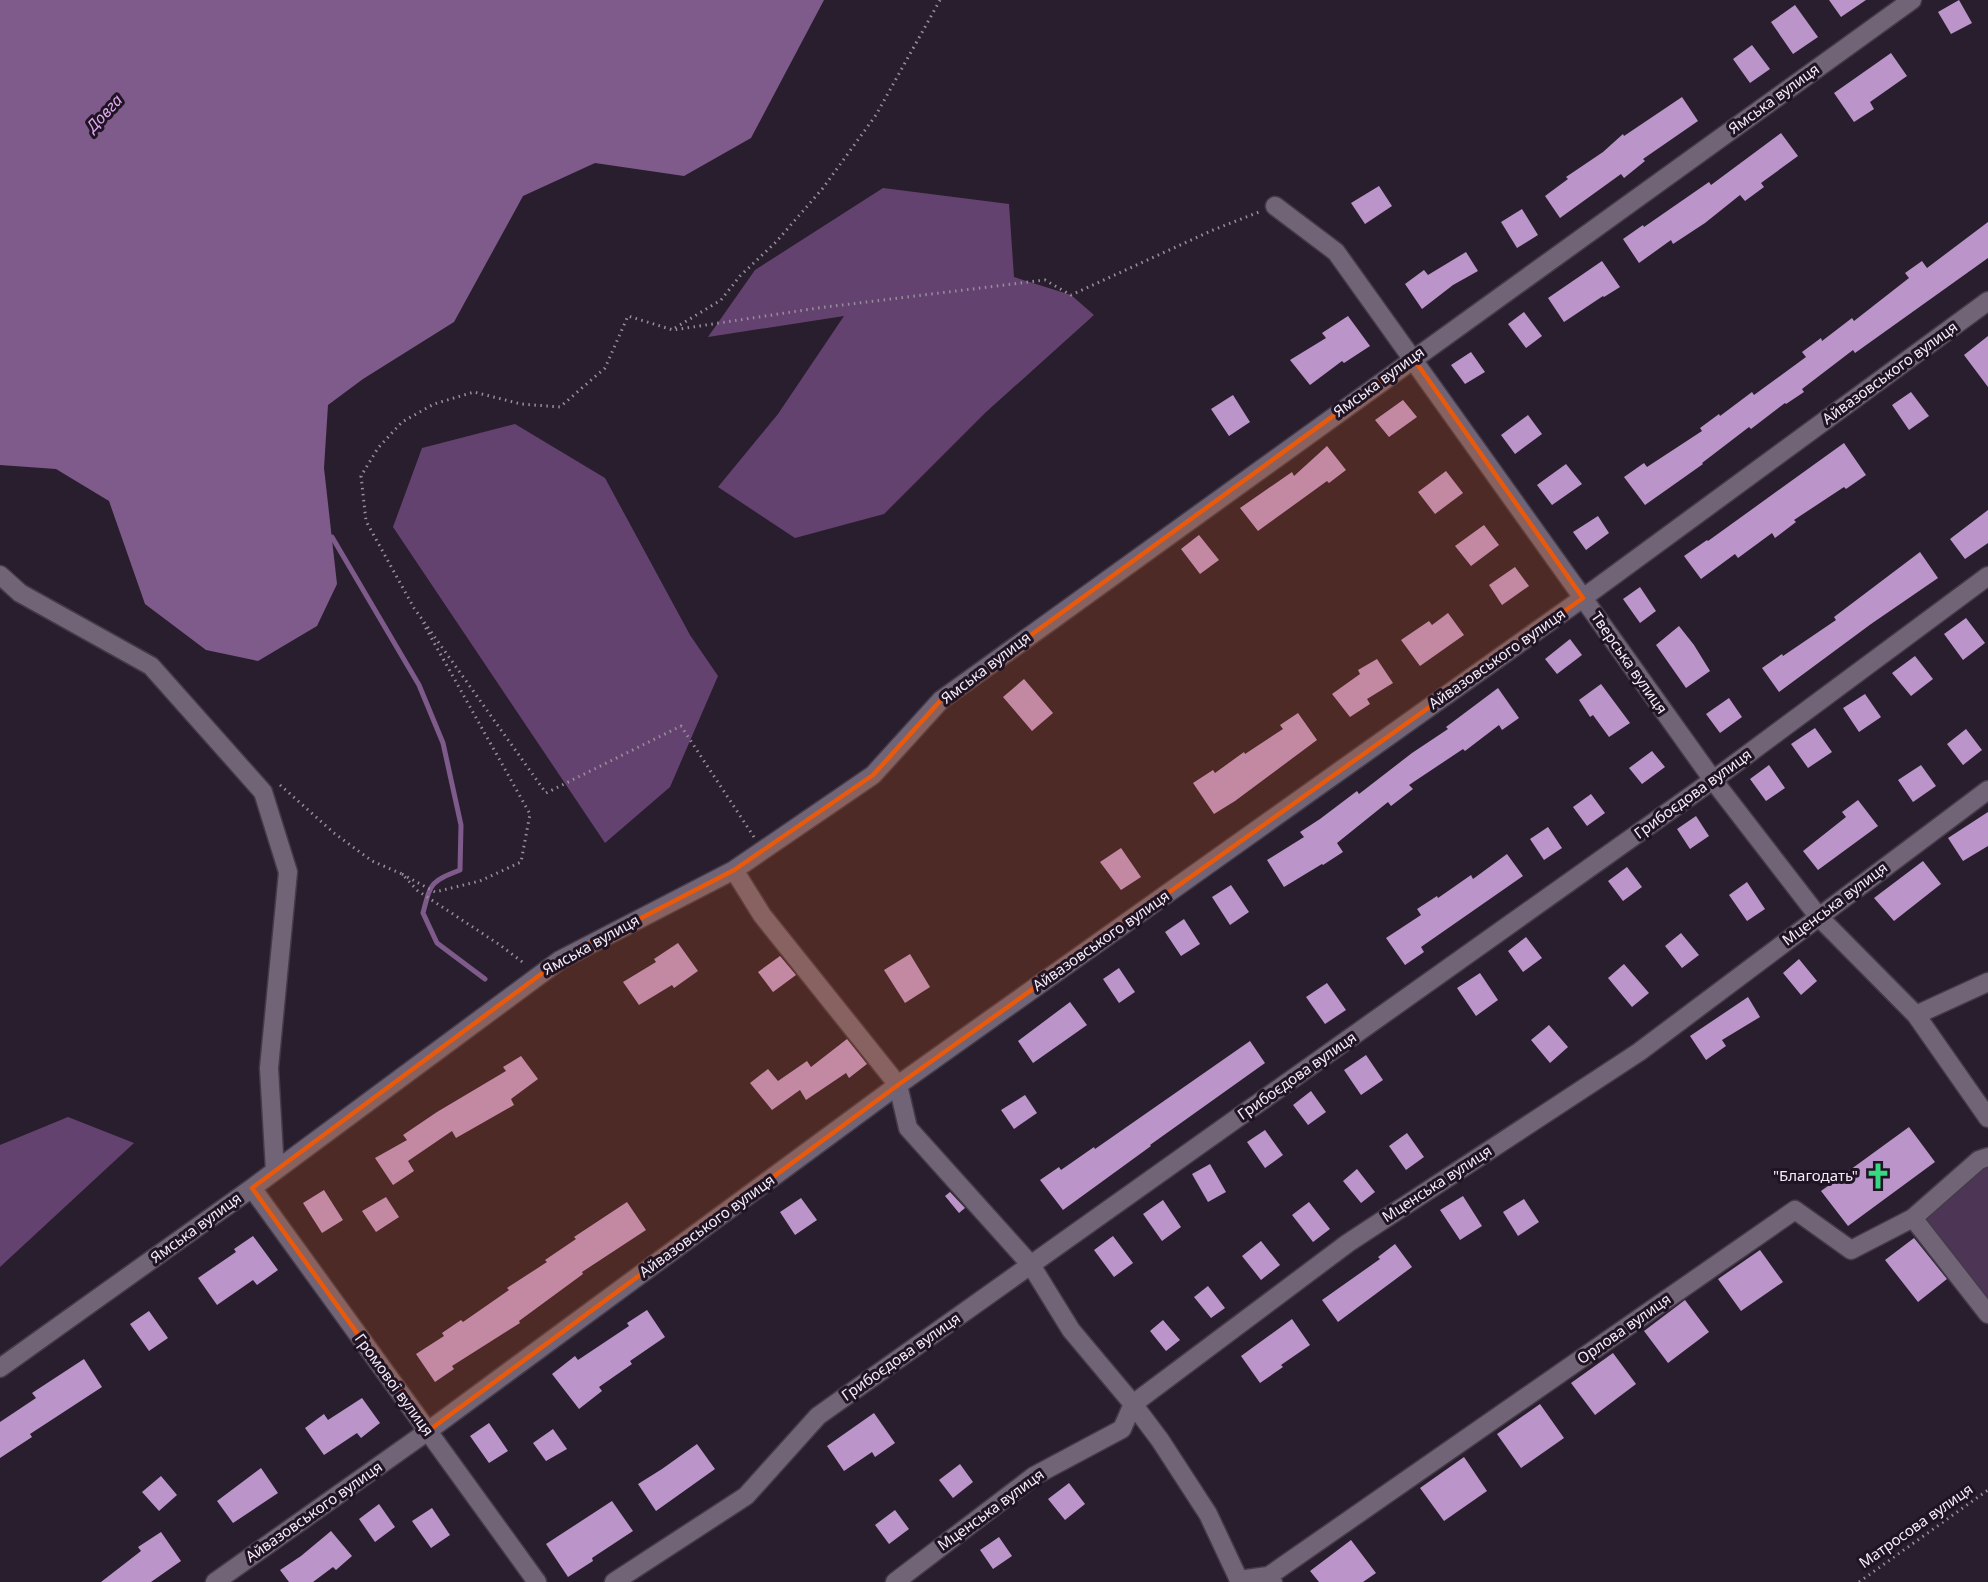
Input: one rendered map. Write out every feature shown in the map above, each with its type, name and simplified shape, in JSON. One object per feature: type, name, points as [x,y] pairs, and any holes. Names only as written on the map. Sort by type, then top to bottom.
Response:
[{"type":"street","name":"Ямська вулиця","points":[[0,1368],[252,1188],[539,974],[560,960],[734,870],[873,775],[941,700],[1912,0]]},
{"type":"street","name":"Тверська вулиця","points":[[1275,206],[1336,252],[1713,780],[1818,916],[1916,1015],[1988,1118]]},
{"type":"street","name":"Айвазовського вулиця","points":[[215,1582],[428,1431],[898,1085],[1583,597],[1988,301]]},
{"type":"street","points":[[0,575],[21,593],[151,666],[263,792],[288,872],[269,1068],[275,1171]]},
{"type":"street","name":"Грибоєдова вулиця","points":[[614,1582],[746,1496],[818,1416],[1713,780],[1988,576]]},
{"type":"street","name":"Мценська вулиця","points":[[895,1582],[1034,1476],[1122,1429],[1133,1404],[1348,1243],[1639,1052],[1988,790]]},
{"type":"street","points":[[734,870],[762,915],[898,1085],[908,1128],[1031,1265],[1071,1330],[1160,1440],[1208,1514],[1239,1580],[1267,1580]]},
{"type":"street","points":[[1916,1015],[1988,982]]},
{"type":"street","name":"Орлова вулиця","points":[[1267,1580],[1795,1210],[1851,1250],[1913,1218],[1978,1160],[1988,1157]]},
{"type":"street","name":"Громової вулиця","points":[[252,1188],[537,1582]]},
{"type":"street","points":[[1913,1218],[1988,1314]]},
{"type":"path","points":[[673,330],[721,300],[740,276],[776,243],[823,188],[876,116],[940,0]]},
{"type":"path","points":[[274,780],[334,833],[372,861],[435,892],[480,881],[521,862],[531,814],[366,521],[361,476],[378,448],[402,422],[434,404],[474,392],[520,404],[560,407],[605,368],[628,316],[673,330],[1045,280],[1071,295],[1212,230],[1275,206]]},
{"type":"path","points":[[414,609],[546,793],[681,726],[762,850]]},
{"type":"path","points":[[402,874],[417,891],[501,945],[539,974]]},
{"type":"path","name":"Матросова вулиця","points":[[1859,1582],[1988,1490]]},
{"type":"highlighted area","points":[[1413,358],[1583,598],[898,1085],[428,1431],[252,1188],[560,960],[734,870],[873,775],[941,700]]},
{"type":"shaded area","points":[[883,188],[1009,204],[1014,277],[1071,295],[1094,315],[985,413],[884,514],[795,538],[718,487],[778,414],[844,316],[708,337],[755,270]]},
{"type":"shaded area","points":[[515,424],[605,478],[690,635],[718,676],[670,787],[605,843],[393,527],[422,448]]},
{"type":"shaded area","points":[[68,1117],[134,1143],[0,1267],[0,1145]]},
{"type":"shaded area","points":[[1988,1157],[1988,1314],[1913,1218]]},
{"type":"water","name":"Довга","points":[[0,0],[824,0],[751,138],[684,176],[595,163],[523,196],[454,322],[363,379],[328,405],[324,468],[337,584],[317,626],[258,661],[206,650],[145,604],[109,501],[56,469],[0,465]]},
{"type":"building","points":[[1829,0],[1866,0],[1841,17]]},
{"type":"building","points":[[1959,0],[1972,23],[1951,34],[1938,12]]},
{"type":"building","points":[[1795,5],[1818,37],[1793,54],[1771,22]]},
{"type":"building","points":[[1752,45],[1770,69],[1750,83],[1733,59]]},
{"type":"building","points":[[1891,53],[1907,76],[1870,102],[1874,109],[1854,122],[1834,93]]},
{"type":"building","points":[[1682,97],[1698,121],[1643,159],[1645,161],[1624,178],[1621,174],[1560,218],[1545,196],[1568,179],[1566,177],[1603,152],[1623,134],[1624,136]]},
{"type":"building","points":[[1781,133],[1798,156],[1761,183],[1764,187],[1745,201],[1740,195],[1705,223],[1673,244],[1671,240],[1639,263],[1623,239],[1709,182],[1711,185]]},
{"type":"building","points":[[1379,186],[1392,206],[1365,224],[1351,203]]},
{"type":"building","points":[[1522,209],[1538,235],[1517,248],[1501,222]]},
{"type":"building","points":[[1988,222],[1988,258],[1855,353],[1853,350],[1802,389],[1804,392],[1785,403],[1751,429],[1749,427],[1703,464],[1645,505],[1624,477],[1644,463],[1647,467],[1702,431],[1700,428],[1719,414],[1720,416],[1752,392],[1754,395],[1806,357],[1802,352],[1821,338],[1822,341],[1852,318],[1854,321],[1909,278],[1905,273],[1922,261],[1927,268]]},
{"type":"building","points":[[1466,252],[1478,271],[1453,285],[1422,309],[1405,284],[1424,270],[1428,275]]},
{"type":"building","points":[[1602,261],[1620,287],[1564,322],[1548,298]]},
{"type":"building","points":[[1524,312],[1542,336],[1526,348],[1508,324]]},
{"type":"building","points":[[1348,316],[1370,346],[1344,363],[1342,361],[1310,385],[1290,360],[1326,338],[1322,333]]},
{"type":"building","points":[[1988,336],[1988,387],[1964,355]]},
{"type":"building","points":[[1471,352],[1485,372],[1465,384],[1451,365]]},
{"type":"building","points":[[1911,392],[1929,416],[1909,430],[1892,405]]},
{"type":"building","points":[[1233,395],[1250,422],[1229,436],[1211,409]]},
{"type":"building","points":[[1403,400],[1417,417],[1389,437],[1375,420]]},
{"type":"building","points":[[1528,415],[1542,434],[1515,454],[1501,435]]},
{"type":"building","points":[[1844,443],[1866,475],[1794,520],[1796,522],[1775,538],[1772,533],[1738,558],[1735,554],[1701,579],[1684,556]]},
{"type":"building","points":[[1327,446],[1346,470],[1258,531],[1240,508],[1292,472],[1294,476]]},
{"type":"building","points":[[1566,464],[1582,484],[1552,505],[1537,485]]},
{"type":"building","points":[[1446,471],[1463,493],[1435,514],[1418,492]]},
{"type":"building","points":[[1988,510],[1988,543],[1965,559],[1950,539]]},
{"type":"building","points":[[1598,516],[1609,533],[1586,550],[1573,532]]},
{"type":"building","points":[[1484,525],[1499,545],[1471,566],[1455,546]]},
{"type":"building","points":[[1199,535],[1219,560],[1200,574],[1181,549]]},
{"type":"building","points":[[1920,552],[1938,578],[1779,692],[1762,668],[1836,620],[1834,617]]},
{"type":"building","points":[[1515,567],[1529,586],[1502,605],[1489,585]]},
{"type":"building","points":[[1640,587],[1656,611],[1640,623],[1623,599]]},
{"type":"building","points":[[1448,613],[1464,635],[1420,666],[1401,640],[1429,621],[1432,625]]},
{"type":"building","points":[[1966,618],[1985,643],[1963,660],[1944,634]]},
{"type":"building","points":[[1679,626],[1710,671],[1686,688],[1656,645]]},
{"type":"building","points":[[1570,639],[1582,655],[1557,674],[1545,659]]},
{"type":"building","points":[[1915,656],[1933,679],[1911,696],[1892,673]]},
{"type":"building","points":[[1377,659],[1393,683],[1367,699],[1370,704],[1350,717],[1332,694],[1360,674],[1358,670]]},
{"type":"building","points":[[1024,679],[1053,713],[1032,731],[1003,697]]},
{"type":"building","points":[[1601,684],[1630,723],[1609,737],[1593,715],[1590,717],[1579,700]]},
{"type":"building","points":[[1498,688],[1519,718],[1502,730],[1499,725],[1465,751],[1463,749],[1409,785],[1413,789],[1391,806],[1388,802],[1337,843],[1343,852],[1284,887],[1267,860],[1304,837],[1300,832],[1357,791],[1359,794],[1412,753],[1448,729],[1446,727]]},
{"type":"building","points":[[1865,694],[1881,717],[1859,732],[1843,708]]},
{"type":"building","points":[[1729,698],[1742,717],[1720,733],[1706,714]]},
{"type":"building","points":[[1298,713],[1317,740],[1214,814],[1193,783],[1213,770],[1215,773],[1244,752],[1245,754],[1283,729],[1280,725]]},
{"type":"building","points":[[1815,728],[1832,752],[1808,768],[1791,744]]},
{"type":"building","points":[[1966,729],[1982,750],[1963,765],[1947,744]]},
{"type":"building","points":[[1652,751],[1665,767],[1642,784],[1629,768]]},
{"type":"building","points":[[1769,765],[1785,788],[1766,801],[1750,779]]},
{"type":"building","points":[[1921,765],[1936,786],[1913,802],[1898,780]]},
{"type":"building","points":[[1591,794],[1605,813],[1587,826],[1573,807]]},
{"type":"building","points":[[1858,800],[1878,826],[1818,870],[1803,851],[1846,817],[1842,812]]},
{"type":"building","points":[[1988,812],[1988,846],[1963,861],[1948,838]]},
{"type":"building","points":[[1696,816],[1709,836],[1690,849],[1677,829]]},
{"type":"building","points":[[1548,827],[1562,848],[1544,860],[1530,839]]},
{"type":"building","points":[[1121,848],[1141,877],[1121,890],[1100,862]]},
{"type":"building","points":[[1507,854],[1523,876],[1421,947],[1424,952],[1405,965],[1386,938],[1421,915],[1417,909],[1437,896],[1438,898],[1471,875],[1473,879]]},
{"type":"building","points":[[1923,861],[1941,884],[1894,921],[1874,898]]},
{"type":"building","points":[[1627,867],[1642,887],[1623,901],[1608,881]]},
{"type":"building","points":[[1747,882],[1765,909],[1747,921],[1729,895]]},
{"type":"building","points":[[1231,885],[1249,912],[1230,925],[1212,897]]},
{"type":"building","points":[[1184,919],[1200,944],[1181,956],[1165,932]]},
{"type":"building","points":[[1681,933],[1699,955],[1682,968],[1665,946]]},
{"type":"building","points":[[1526,937],[1542,958],[1523,972],[1508,951]]},
{"type":"building","points":[[678,943],[698,971],[674,988],[672,985],[639,1005],[623,982],[656,962],[654,959]]},
{"type":"building","points":[[910,954],[930,987],[905,1003],[884,970]]},
{"type":"building","points":[[780,956],[796,975],[773,992],[758,972]]},
{"type":"building","points":[[1799,959],[1817,981],[1801,995],[1783,973]]},
{"type":"building","points":[[1624,964],[1649,993],[1632,1007],[1608,978]]},
{"type":"building","points":[[1119,968],[1135,992],[1119,1003],[1103,979]]},
{"type":"building","points":[[1480,973],[1498,1000],[1476,1016],[1457,988]]},
{"type":"building","points":[[1327,983],[1346,1010],[1325,1024],[1306,997]]},
{"type":"building","points":[[1748,997],[1760,1017],[1722,1040],[1726,1046],[1706,1060],[1690,1036]]},
{"type":"building","points":[[1070,1002],[1087,1025],[1033,1063],[1018,1041]]},
{"type":"building","points":[[1549,1025],[1568,1047],[1550,1063],[1531,1040]]},
{"type":"building","points":[[847,1039],[867,1064],[849,1078],[846,1073],[806,1100],[800,1090],[772,1110],[750,1083],[768,1069],[778,1081],[807,1061],[811,1067]]},
{"type":"building","points":[[1250,1041],[1265,1063],[1063,1210],[1040,1180],[1059,1167],[1061,1170],[1094,1147],[1095,1149]]},
{"type":"building","points":[[1366,1055],[1383,1080],[1361,1095],[1344,1070]]},
{"type":"building","points":[[521,1056],[538,1079],[511,1099],[514,1105],[456,1138],[452,1131],[408,1161],[414,1171],[393,1185],[375,1158],[407,1140],[403,1135],[437,1112],[506,1071],[503,1067]]},
{"type":"building","points":[[1311,1091],[1326,1112],[1308,1125],[1293,1105]]},
{"type":"building","points":[[1025,1095],[1037,1113],[1014,1129],[1001,1110]]},
{"type":"building","name":"\"Благодать\"","points":[[1909,1127],[1935,1162],[1848,1226],[1821,1191]]},
{"type":"building","points":[[1265,1130],[1283,1155],[1265,1168],[1247,1142]]},
{"type":"building","points":[[1407,1133],[1424,1157],[1406,1170],[1389,1146]]},
{"type":"building","points":[[1210,1164],[1226,1192],[1208,1202],[1192,1174]]},
{"type":"building","points":[[1357,1169],[1375,1192],[1361,1203],[1343,1181]]},
{"type":"building","points":[[324,1190],[343,1220],[322,1233],[303,1203]]},
{"type":"building","points":[[950,1192],[965,1208],[959,1213],[945,1196]]},
{"type":"building","points":[[1463,1196],[1482,1226],[1460,1240],[1440,1210]]},
{"type":"building","points":[[386,1197],[399,1217],[376,1232],[362,1211]]},
{"type":"building","points":[[801,1198],[817,1220],[795,1235],[780,1212]]},
{"type":"building","points":[[1524,1199],[1539,1222],[1518,1236],[1503,1212]]},
{"type":"building","points":[[1163,1200],[1181,1227],[1162,1241],[1143,1214]]},
{"type":"building","points":[[627,1202],[646,1230],[582,1272],[583,1274],[519,1321],[520,1323],[452,1366],[454,1369],[435,1382],[416,1354],[444,1336],[442,1333],[461,1320],[463,1322],[509,1290],[507,1288],[547,1262],[545,1260],[576,1239],[574,1237]]},
{"type":"building","points":[[1309,1202],[1330,1229],[1313,1242],[1292,1215]]},
{"type":"building","points":[[253,1236],[278,1270],[257,1285],[253,1280],[217,1305],[198,1278],[236,1252],[234,1249]]},
{"type":"building","points":[[1113,1236],[1133,1263],[1114,1277],[1094,1250]]},
{"type":"building","points":[[1914,1238],[1947,1279],[1918,1302],[1885,1260]]},
{"type":"building","points":[[1261,1241],[1280,1265],[1261,1280],[1242,1256]]},
{"type":"building","points":[[1395,1244],[1412,1267],[1338,1322],[1322,1300],[1380,1259],[1378,1257]]},
{"type":"building","points":[[1760,1250],[1783,1282],[1741,1311],[1718,1279]]},
{"type":"building","points":[[1208,1286],[1225,1308],[1211,1318],[1194,1297]]},
{"type":"building","points":[[1685,1300],[1709,1332],[1668,1363],[1644,1331]]},
{"type":"building","points":[[647,1310],[665,1337],[630,1361],[632,1364],[599,1387],[602,1391],[579,1409],[552,1374],[575,1356],[578,1360],[629,1326],[627,1323]]},
{"type":"building","points":[[149,1311],[168,1338],[149,1351],[130,1324]]},
{"type":"building","points":[[1292,1319],[1310,1345],[1260,1383],[1241,1356]]},
{"type":"building","points":[[1163,1320],[1180,1340],[1166,1351],[1150,1331]]},
{"type":"building","points":[[1613,1353],[1636,1384],[1595,1415],[1571,1383]]},
{"type":"building","points":[[84,1359],[102,1387],[30,1434],[32,1437],[0,1458],[0,1422],[36,1398],[32,1393]]},
{"type":"building","points":[[362,1398],[380,1423],[361,1438],[357,1433],[324,1455],[305,1428],[324,1414],[328,1420]]},
{"type":"building","points":[[1540,1404],[1564,1438],[1521,1468],[1497,1434]]},
{"type":"building","points":[[874,1413],[895,1443],[875,1457],[872,1452],[844,1471],[827,1446]]},
{"type":"building","points":[[489,1423],[508,1451],[489,1463],[470,1436]]},
{"type":"building","points":[[553,1429],[567,1449],[546,1461],[533,1443]]},
{"type":"building","points":[[697,1444],[715,1469],[656,1511],[638,1484]]},
{"type":"building","points":[[1464,1457],[1487,1491],[1444,1521],[1420,1488]]},
{"type":"building","points":[[960,1464],[973,1482],[953,1498],[939,1480]]},
{"type":"building","points":[[261,1468],[278,1493],[233,1523],[217,1501]]},
{"type":"building","points":[[161,1476],[177,1495],[159,1511],[142,1492]]},
{"type":"building","points":[[1069,1483],[1085,1504],[1065,1520],[1048,1499]]},
{"type":"building","points":[[612,1501],[633,1531],[568,1577],[546,1544]]},
{"type":"building","points":[[379,1504],[395,1527],[375,1542],[359,1519]]},
{"type":"building","points":[[432,1508],[450,1535],[431,1548],[412,1521]]},
{"type":"building","points":[[895,1510],[909,1529],[889,1544],[875,1525]]},
{"type":"building","points":[[331,1531],[352,1556],[336,1570],[333,1567],[313,1582],[289,1582],[280,1570]]},
{"type":"building","points":[[161,1532],[181,1561],[151,1582],[101,1582],[141,1551],[138,1547]]},
{"type":"building","points":[[999,1537],[1012,1556],[993,1569],[980,1550]]},
{"type":"building","points":[[1351,1540],[1376,1573],[1363,1582],[1319,1582],[1310,1571]]},
{"type":"waterway","points":[[332,537],[419,685],[443,743],[461,825],[460,870],[433,884],[423,913],[437,943],[485,979]]},
{"type":"place","name":"\"Благодать\"","points":[[1878,1176]]}]
